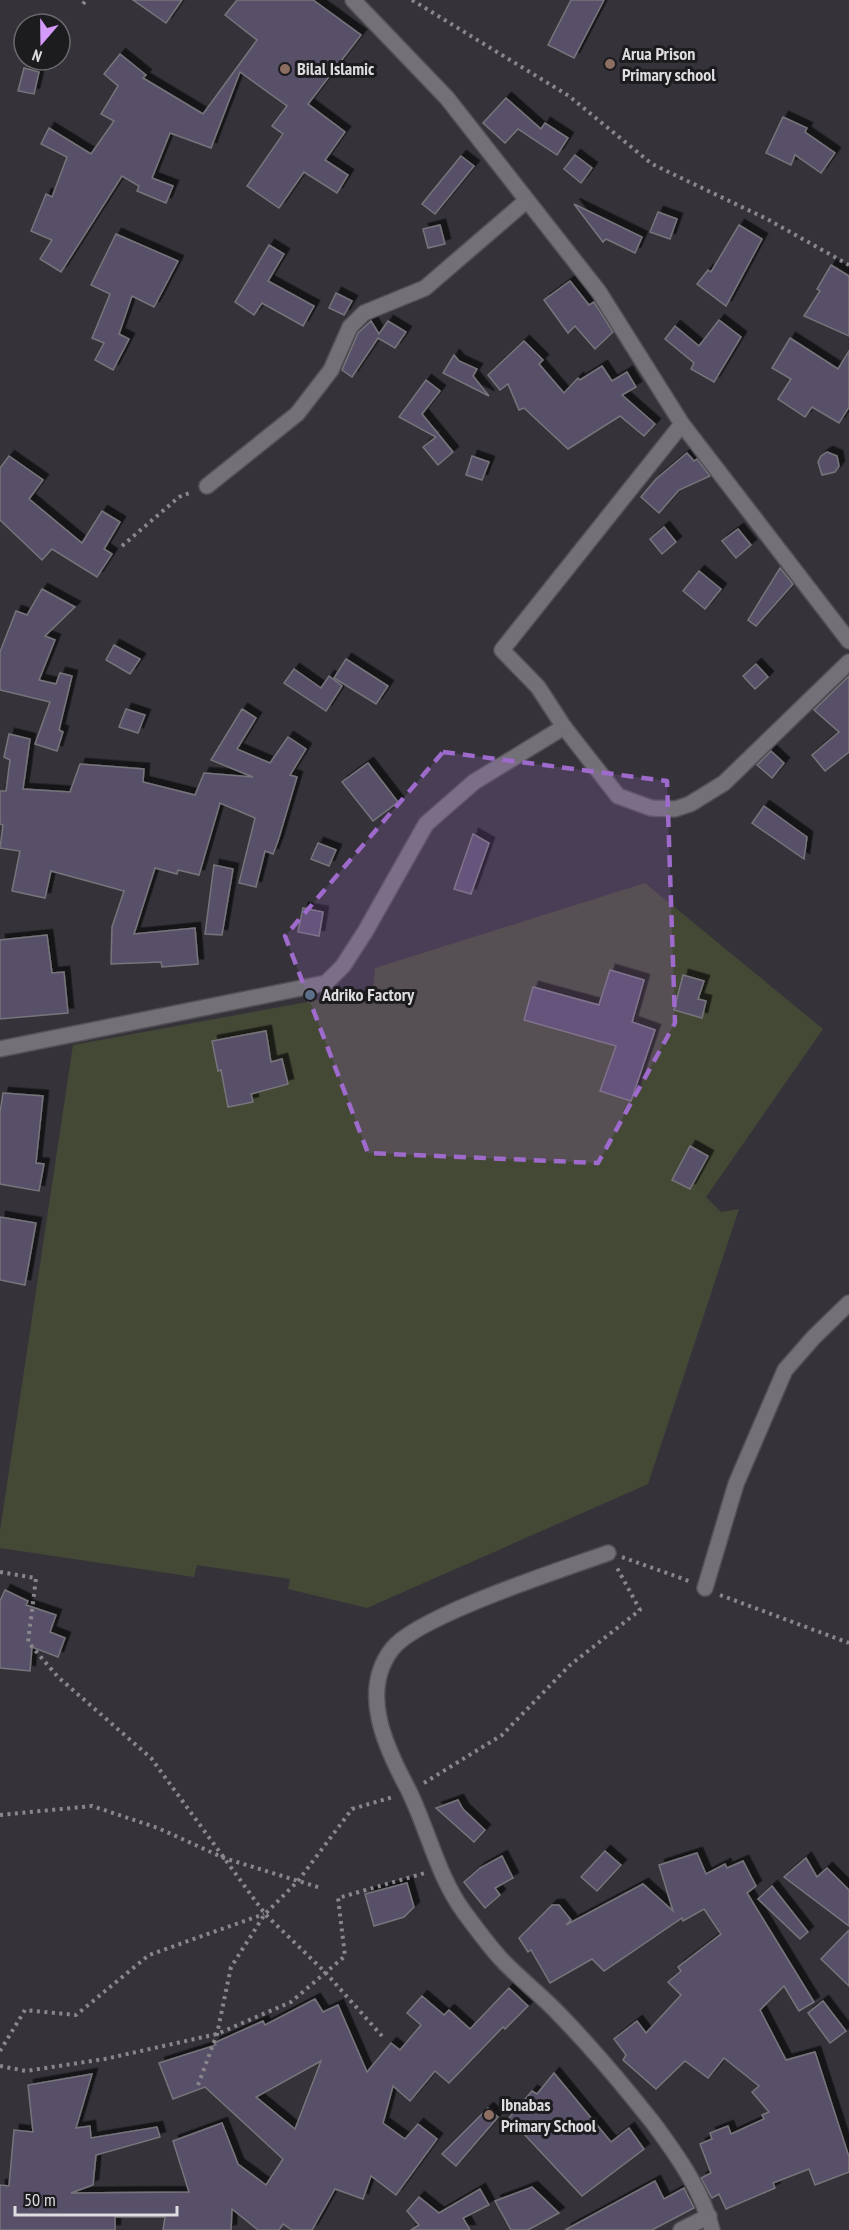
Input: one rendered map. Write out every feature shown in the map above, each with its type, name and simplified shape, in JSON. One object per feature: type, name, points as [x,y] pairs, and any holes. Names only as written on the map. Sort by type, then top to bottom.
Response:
[{"type":"street","points":[[353,0],[447,98],[599,292],[682,424],[849,641]]},
{"type":"street","points":[[207,486],[297,414],[331,370],[350,327],[356,320],[364,313],[425,288],[526,201]]},
{"type":"street","points":[[682,424],[502,650],[538,687],[564,727],[618,796],[651,808],[675,808],[690,804],[724,783],[849,662]]},
{"type":"street","points":[[0,1049],[326,983],[343,966],[354,949],[426,824],[474,782],[564,727]]},
{"type":"street","points":[[705,1588],[736,1484],[785,1370],[814,1337],[849,1303]]},
{"type":"street","points":[[608,1552],[531,1580],[420,1626],[392,1648],[382,1667],[376,1688],[381,1729],[440,1869],[462,1909],[501,1959],[559,2014],[618,2078],[669,2144],[710,2223],[681,2230]]},
{"type":"path","points":[[412,0],[569,96],[652,164],[767,219],[849,265]]},
{"type":"path","points":[[122,546],[179,497],[207,486]]},
{"type":"path","points":[[608,1552],[849,1643]]},
{"type":"path","points":[[0,1572],[36,1578],[28,1642],[57,1677],[151,1758],[265,1914],[325,1972],[382,2036]]},
{"type":"path","points":[[0,1815],[93,1806],[158,1828],[224,1858],[321,1888]]},
{"type":"path","points":[[0,2066],[26,2071],[105,2059],[217,2034],[291,2002],[345,1956],[338,1898],[440,1869]]},
{"type":"path","points":[[0,2051],[25,2010],[76,2014],[149,1955],[265,1914]]},
{"type":"highlighted area","points":[[443,752],[667,781],[675,1023],[598,1163],[368,1153],[285,936]]},
{"type":"green space","points":[[645,883],[823,1029],[706,1197],[721,1212],[739,1209],[648,1484],[367,1608],[288,1589],[290,1579],[197,1565],[194,1577],[0,1548],[0,1531],[73,1045],[373,990],[375,968]]},
{"type":"building","points":[[133,0],[182,0],[166,23]]},
{"type":"building","points":[[237,0],[313,0],[361,35],[308,104],[345,132],[325,160],[348,175],[337,193],[304,172],[279,208],[247,186],[283,134],[272,126],[287,106],[240,72],[211,148],[170,133],[152,178],[173,186],[166,203],[137,191],[139,186],[122,176],[61,272],[40,259],[52,240],[31,231],[46,194],[52,197],[67,157],[41,144],[49,128],[91,154],[114,121],[101,114],[118,86],[104,74],[120,54],[146,75],[143,78],[203,114],[257,40],[225,15]]},
{"type":"building","points":[[571,0],[604,0],[574,58],[548,45]]},
{"type":"building","points":[[23,72],[39,72],[34,94],[18,91]]},
{"type":"building","points":[[506,98],[541,129],[545,123],[568,138],[557,155],[518,129],[505,143],[483,123]]},
{"type":"building","points":[[783,117],[807,128],[805,132],[835,153],[821,173],[795,155],[791,165],[766,153]]},
{"type":"building","points":[[575,155],[592,168],[581,183],[564,169]]},
{"type":"building","points":[[461,156],[474,166],[435,214],[422,204]]},
{"type":"building","points":[[574,204],[642,237],[635,253],[606,239],[603,242]]},
{"type":"building","points":[[658,212],[677,219],[670,239],[650,232]]},
{"type":"building","points":[[440,225],[445,244],[428,248],[423,229]]},
{"type":"building","points":[[739,225],[762,239],[726,306],[697,284],[708,270],[711,272]]},
{"type":"building","points":[[116,234],[178,261],[154,307],[132,296],[119,334],[129,339],[113,370],[95,360],[104,343],[92,338],[110,294],[91,285]]},
{"type":"building","points":[[269,245],[284,254],[268,281],[314,306],[303,326],[262,303],[254,315],[235,302]]},
{"type":"building","points":[[831,265],[849,276],[849,336],[804,316],[820,291],[817,289]]},
{"type":"building","points":[[570,281],[589,305],[594,302],[613,332],[595,349],[575,326],[568,333],[544,300]]},
{"type":"building","points":[[336,293],[352,301],[344,315],[329,308]]},
{"type":"building","points":[[719,320],[741,337],[714,382],[691,369],[694,363],[665,339],[675,326],[699,346]]},
{"type":"building","points":[[371,321],[379,334],[388,321],[406,332],[395,348],[378,338],[352,377],[342,370],[358,333]]},
{"type":"building","points":[[790,338],[838,369],[849,351],[849,407],[839,423],[812,407],[805,417],[778,399],[791,379],[772,368]]},
{"type":"building","points":[[524,341],[543,360],[539,364],[564,393],[578,378],[580,380],[602,366],[612,381],[627,372],[636,387],[622,395],[655,424],[644,436],[620,416],[568,449],[524,408],[519,410],[508,384],[500,390],[488,375]]},
{"type":"building","points":[[454,355],[459,361],[477,369],[473,376],[489,396],[443,373]]},
{"type":"building","points":[[426,380],[440,391],[422,414],[453,452],[438,465],[423,447],[436,437],[399,417]]},
{"type":"building","points":[[827,452],[837,456],[839,466],[835,472],[822,475],[818,462]]},
{"type":"building","points":[[687,453],[694,461],[697,459],[710,476],[679,490],[659,513],[641,497],[656,479]]},
{"type":"building","points":[[9,456],[43,480],[29,499],[82,543],[102,511],[120,522],[104,549],[112,554],[97,577],[52,549],[42,560],[0,520],[0,468]]},
{"type":"building","points":[[472,456],[489,462],[482,480],[466,475]]},
{"type":"building","points":[[664,527],[676,542],[662,554],[650,539]]},
{"type":"building","points":[[738,529],[751,545],[736,558],[722,541]]},
{"type":"building","points":[[780,568],[793,584],[756,626],[748,620]]},
{"type":"building","points":[[699,571],[721,589],[705,609],[683,591]]},
{"type":"building","points":[[42,589],[75,607],[45,636],[55,640],[39,680],[56,684],[60,673],[72,676],[59,730],[63,732],[57,751],[35,744],[50,702],[0,690],[0,652],[16,611],[27,615]]},
{"type":"building","points":[[114,645],[140,659],[130,674],[106,660]]},
{"type":"building","points":[[346,659],[388,686],[376,704],[334,678]]},
{"type":"building","points":[[756,664],[768,677],[755,689],[743,676]]},
{"type":"building","points":[[294,669],[321,688],[329,676],[342,686],[326,711],[284,683]]},
{"type":"building","points":[[849,676],[849,752],[825,771],[812,755],[839,732],[814,710]]},
{"type":"building","points":[[126,709],[145,715],[138,733],[119,727]]},
{"type":"building","points":[[242,709],[256,718],[237,749],[270,763],[288,737],[306,749],[290,775],[297,777],[278,841],[273,854],[265,851],[256,887],[239,883],[255,818],[220,803],[199,875],[178,870],[177,874],[155,868],[134,934],[195,928],[198,964],[162,967],[161,962],[111,964],[112,927],[124,891],[51,871],[45,898],[12,891],[20,851],[0,848],[3,825],[0,824],[0,791],[6,791],[10,760],[4,757],[9,734],[30,739],[23,789],[70,792],[80,764],[144,769],[143,782],[195,795],[204,773],[253,777],[211,760]]},
{"type":"building","points":[[771,751],[784,763],[772,778],[757,765]]},
{"type":"building","points":[[368,763],[398,802],[373,821],[342,782]]},
{"type":"building","points":[[764,806],[807,837],[804,859],[752,823]]},
{"type":"building","points":[[473,834],[489,843],[471,894],[454,889]]},
{"type":"building","points":[[318,843],[336,850],[329,866],[311,859]]},
{"type":"building","points":[[214,865],[233,869],[222,935],[205,934]]},
{"type":"building","points":[[303,908],[323,912],[319,936],[298,932]]},
{"type":"building","points":[[47,935],[52,973],[64,972],[68,1013],[0,1019],[0,940]]},
{"type":"building","points":[[610,970],[644,980],[632,1022],[655,1030],[631,1101],[600,1091],[616,1046],[524,1020],[533,987],[599,1005]]},
{"type":"building","points":[[683,975],[704,981],[698,999],[706,1001],[702,1018],[674,1010]]},
{"type":"building","points":[[266,1031],[271,1062],[282,1059],[288,1084],[251,1094],[253,1102],[228,1107],[221,1070],[218,1071],[212,1041]]},
{"type":"building","points":[[3,1093],[43,1096],[36,1163],[44,1164],[39,1191],[0,1184],[0,1113]]},
{"type":"building","points":[[690,1146],[708,1156],[690,1189],[672,1180]]},
{"type":"building","points":[[0,1217],[36,1223],[25,1285],[0,1280]]},
{"type":"building","points":[[5,1590],[28,1601],[26,1605],[56,1615],[50,1632],[65,1638],[58,1657],[32,1647],[30,1671],[0,1668],[0,1601]]},
{"type":"building","points":[[458,1800],[463,1809],[485,1830],[474,1842],[436,1808]]},
{"type":"building","points":[[605,1851],[621,1865],[597,1891],[581,1877]]},
{"type":"building","points":[[697,1853],[706,1874],[725,1864],[727,1868],[743,1861],[756,1886],[747,1893],[814,2002],[799,2011],[784,1986],[760,2010],[786,2060],[815,2052],[849,2157],[849,2172],[815,2185],[809,2169],[773,2183],[775,2188],[726,2209],[719,2194],[712,2198],[701,2178],[711,2173],[700,2144],[712,2139],[710,2133],[728,2126],[731,2134],[764,2119],[762,2115],[769,2112],[752,2092],[759,2086],[724,2058],[708,2078],[685,2061],[656,2089],[623,2060],[626,2055],[614,2039],[637,2021],[646,2033],[681,1995],[668,1982],[681,1971],[678,1967],[721,1934],[704,1909],[683,1921],[682,1918],[604,1971],[592,1959],[550,1983],[531,1950],[528,1952],[519,1938],[552,1905],[559,1905],[571,1920],[566,1925],[643,1884],[673,1911],[659,1865]]},
{"type":"building","points":[[502,1856],[513,1878],[495,1888],[500,1895],[485,1908],[464,1882],[480,1868]]},
{"type":"building","points":[[806,1858],[817,1877],[827,1868],[849,1890],[849,1926],[784,1877]]},
{"type":"building","points":[[407,1883],[414,1907],[404,1917],[374,1926],[365,1894]]},
{"type":"building","points":[[772,1886],[808,1932],[800,1939],[758,1899]]},
{"type":"building","points":[[849,1930],[849,1986],[821,1959]]},
{"type":"building","points":[[509,1988],[528,2006],[505,2029],[503,2027],[449,2083],[435,2071],[410,2101],[393,2086],[383,2123],[405,2139],[418,2124],[437,2139],[396,2195],[371,2176],[363,2199],[335,2189],[312,2230],[292,2230],[283,2224],[279,2230],[258,2230],[232,2209],[231,2230],[163,2230],[165,2217],[115,2217],[115,2230],[0,2230],[0,2185],[9,2186],[14,2130],[33,2132],[28,2085],[92,2074],[76,2128],[90,2126],[91,2138],[157,2127],[160,2137],[96,2155],[93,2185],[71,2193],[189,2192],[173,2141],[222,2123],[238,2164],[266,2185],[283,2159],[205,2087],[173,2099],[159,2063],[216,2045],[214,2043],[263,2021],[265,2025],[315,1999],[323,2012],[338,2005],[367,2072],[391,2043],[400,2050],[421,2025],[407,2013],[422,1996],[444,2015],[449,2010],[470,2029]],"holes":[[[321,2061],[295,2129],[256,2097]]]},
{"type":"building","points":[[823,2001],[846,2031],[830,2043],[808,2013]]},
{"type":"building","points":[[554,2073],[611,2142],[629,2128],[644,2149],[582,2196],[509,2118],[532,2091],[537,2094]]},
{"type":"building","points":[[488,2108],[498,2117],[456,2166],[442,2154]]},
{"type":"building","points":[[655,2181],[664,2199],[684,2188],[694,2208],[652,2230],[565,2230]]},
{"type":"building","points":[[532,2187],[559,2213],[528,2230],[511,2230],[495,2201]]},
{"type":"building","points":[[480,2189],[489,2205],[463,2218],[470,2230],[411,2230],[419,2225],[407,2211],[419,2197],[439,2213]]},
{"type":"place","name":"Arua Prison Primary school","points":[[610,64]]},
{"type":"place","name":"Bilal Islamic","points":[[285,69]]},
{"type":"place","name":"Adriko Factory","points":[[310,995]]},
{"type":"place","name":"Ibnabas Primary School","points":[[489,2115]]}]
